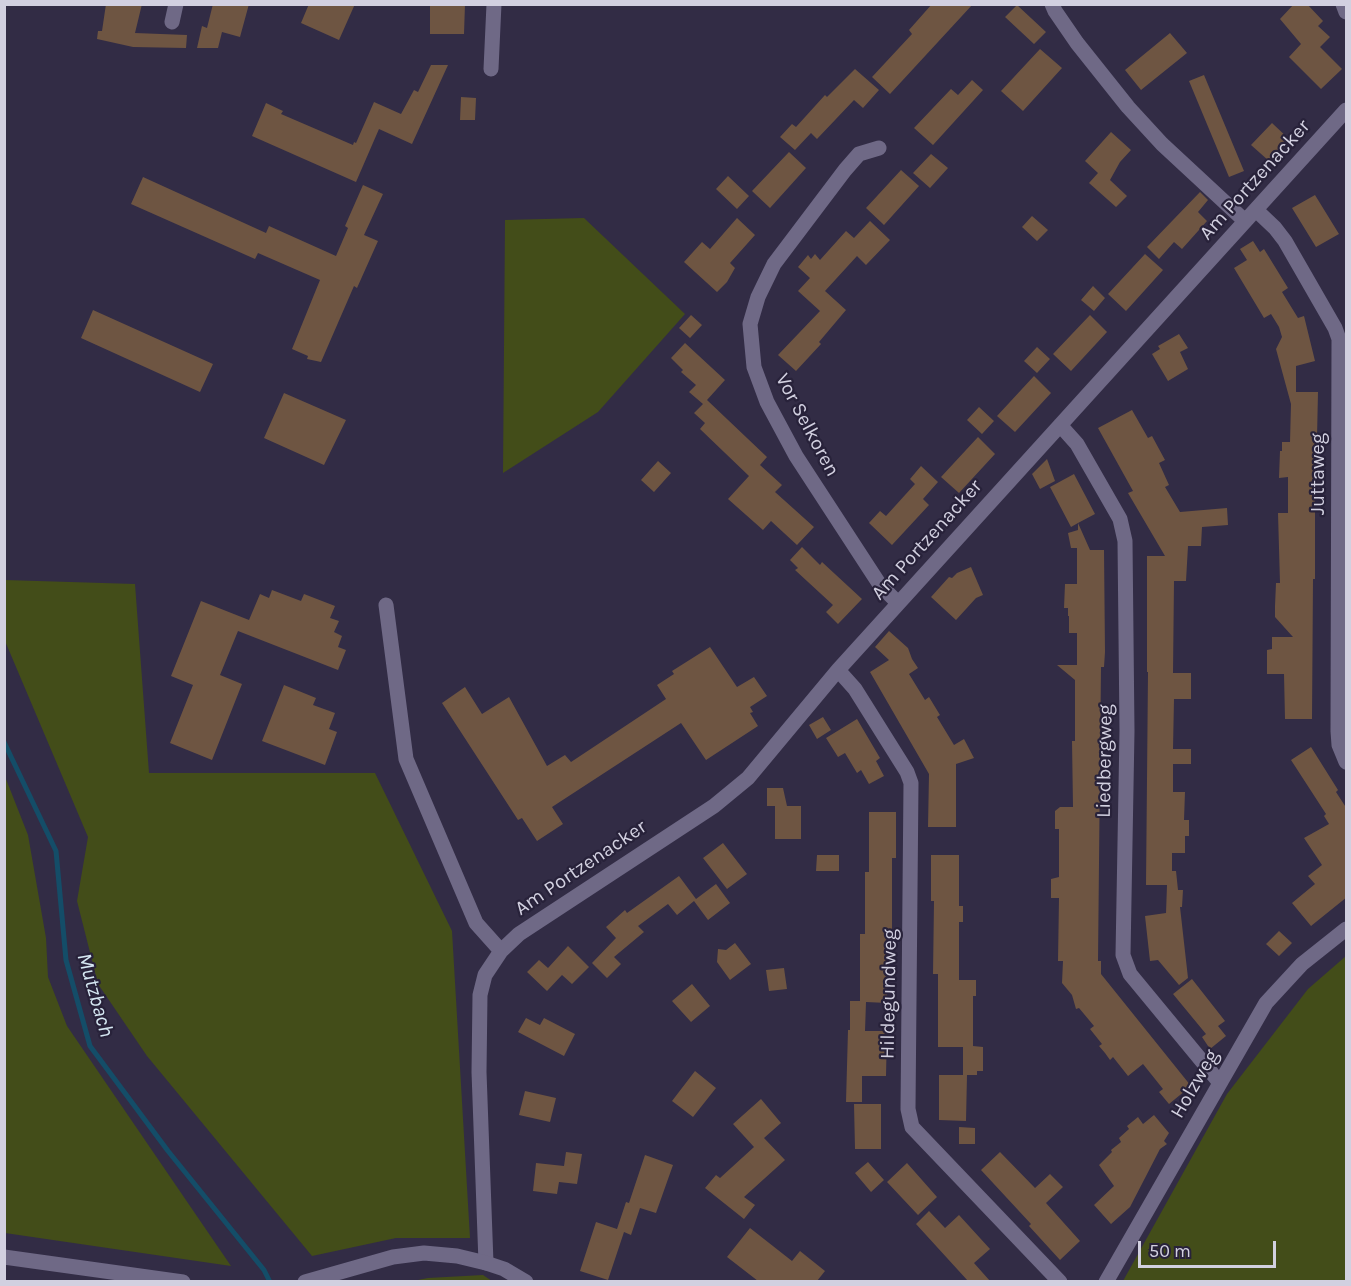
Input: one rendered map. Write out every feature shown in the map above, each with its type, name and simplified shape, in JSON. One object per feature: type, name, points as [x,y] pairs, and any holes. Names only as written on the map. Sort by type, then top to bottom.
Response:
[{"type":"street","points":[[172,22],[176,4]]},
{"type":"street","points":[[491,69],[494,4]]},
{"type":"street","name":"Juttaweg","points":[[1052,4],[1077,43],[1128,107],[1162,144],[1251,215],[1275,228],[1285,241],[1335,328],[1339,339],[1338,731],[1339,745],[1347,762]]},
{"type":"street","points":[[1343,4],[1347,12]]},
{"type":"street","name":"Am Portzenacker","points":[[486,1263],[479,1072],[480,995],[485,975],[501,951],[519,934],[733,792],[748,778],[838,670],[898,603],[1347,110]]},
{"type":"street","name":"Vor Selkoren","points":[[879,147],[859,154],[774,264],[758,297],[750,324],[754,367],[767,402],[802,466],[880,585],[898,603]]},
{"type":"street","name":"Liedbergweg","points":[[1060,425],[1077,444],[1120,519],[1125,541],[1127,731],[1123,955],[1130,974],[1220,1083]]},
{"type":"street","points":[[386,605],[406,759],[476,922],[501,951]]},
{"type":"street","name":"Hildegundweg","points":[[838,670],[855,689],[907,772],[911,783],[908,1109],[912,1127],[1060,1281]]},
{"type":"street","name":"Holzweg","points":[[1106,1281],[1266,1003],[1302,964],[1347,929]]},
{"type":"street","points":[[304,1281],[393,1257],[424,1253],[457,1256],[486,1263],[504,1269],[526,1281]]},
{"type":"street","points":[[4,1257],[183,1281]]},
{"type":"green space","points":[[584,218],[685,314],[598,412],[503,473],[505,220]]},
{"type":"green space","points":[[5,580],[135,584],[149,773],[375,773],[452,931],[470,1238],[396,1238],[312,1256],[147,1056],[98,984],[77,901],[88,837],[5,641]]},
{"type":"green space","points":[[4,774],[28,835],[46,938],[48,977],[67,1026],[231,1266],[5,1233]]},
{"type":"green space","points":[[1346,956],[1346,1281],[1123,1281],[1227,1094],[1308,989]]},
{"type":"green space","points":[[483,1275],[492,1281],[413,1281],[428,1278]]},
{"type":"building","points":[[106,4],[142,4],[135,33],[187,35],[186,48],[133,47],[97,39],[98,31],[102,31]]},
{"type":"building","points":[[213,4],[249,4],[240,37],[222,32],[218,48],[197,48],[202,26],[207,28]]},
{"type":"building","points":[[309,4],[355,4],[339,40],[301,23]]},
{"type":"building","points":[[430,4],[465,4],[464,34],[430,34]]},
{"type":"building","points":[[932,4],[973,4],[890,94],[872,77],[912,34],[909,30]]},
{"type":"building","points":[[1294,4],[1307,4],[1323,21],[1318,26],[1330,37],[1320,47],[1342,69],[1321,89],[1289,57],[1301,44],[1280,19]]},
{"type":"building","points":[[1017,5],[1046,32],[1034,44],[1005,17]]},
{"type":"building","points":[[1170,33],[1187,53],[1141,90],[1125,70]]},
{"type":"building","points":[[1040,49],[1062,68],[1023,111],[1001,91]]},
{"type":"building","points":[[431,65],[448,65],[412,144],[379,129],[356,182],[252,136],[266,103],[283,111],[281,114],[353,145],[354,142],[356,143],[374,102],[401,114],[414,90],[418,92]]},
{"type":"building","points":[[855,69],[879,90],[863,108],[854,100],[817,139],[811,133],[795,150],[780,137],[792,124],[796,127],[825,95],[827,97]]},
{"type":"building","points":[[1204,75],[1244,171],[1229,177],[1189,81]]},
{"type":"building","points":[[972,80],[983,90],[933,145],[914,128],[951,89],[958,95]]},
{"type":"building","points":[[461,97],[476,98],[475,120],[460,120]]},
{"type":"building","points":[[1272,123],[1289,139],[1269,161],[1251,145]]},
{"type":"building","points":[[1111,132],[1131,150],[1120,162],[1110,180],[1127,196],[1116,207],[1089,183],[1098,173],[1085,161]]},
{"type":"building","points":[[789,152],[806,168],[770,208],[752,191]]},
{"type":"building","points":[[931,154],[948,168],[930,188],[913,173]]},
{"type":"building","points":[[901,170],[919,186],[884,225],[866,208]]},
{"type":"building","points":[[728,176],[749,196],[737,209],[716,189]]},
{"type":"building","points":[[143,177],[266,233],[269,226],[336,256],[348,228],[345,226],[363,185],[383,194],[364,235],[378,241],[357,288],[354,286],[321,362],[307,359],[308,356],[292,349],[320,280],[258,253],[255,259],[131,204]]},
{"type":"building","points":[[1200,192],[1208,200],[1198,212],[1207,221],[1182,249],[1174,242],[1159,259],[1147,247]]},
{"type":"building","points":[[1315,195],[1339,234],[1316,247],[1292,208]]},
{"type":"building","points":[[1032,216],[1048,230],[1037,241],[1022,227]]},
{"type":"building","points":[[737,218],[755,235],[730,263],[735,268],[727,282],[717,292],[684,262],[702,242],[710,249]]},
{"type":"building","points":[[870,221],[890,240],[866,265],[857,256],[825,291],[846,310],[819,342],[821,344],[796,371],[778,355],[820,311],[798,291],[810,278],[798,267],[808,255],[811,259],[815,254],[820,260],[846,231],[854,238]]},
{"type":"building","points":[[1253,241],[1260,252],[1264,249],[1288,288],[1282,292],[1298,318],[1304,316],[1315,361],[1296,366],[1296,392],[1318,392],[1317,438],[1315,438],[1312,719],[1285,719],[1284,674],[1267,674],[1267,650],[1272,649],[1272,637],[1293,637],[1275,617],[1276,583],[1280,583],[1278,513],[1288,513],[1288,477],[1279,478],[1280,451],[1282,451],[1282,442],[1290,442],[1291,404],[1276,349],[1282,337],[1279,327],[1271,314],[1264,318],[1234,268],[1247,260],[1240,249]]},
{"type":"building","points":[[1145,254],[1163,270],[1126,311],[1108,294]]},
{"type":"building","points":[[1093,286],[1105,298],[1094,311],[1081,300]]},
{"type":"building","points":[[93,310],[213,364],[200,392],[81,338]]},
{"type":"building","points":[[691,315],[702,325],[690,338],[679,328]]},
{"type":"building","points":[[1090,315],[1107,332],[1071,371],[1053,354]]},
{"type":"building","points":[[1179,334],[1188,348],[1180,352],[1188,369],[1168,381],[1152,354],[1160,349],[1158,346]]},
{"type":"building","points":[[685,343],[725,380],[707,400],[767,457],[760,465],[782,485],[775,492],[814,527],[797,545],[771,521],[763,530],[728,499],[749,476],[700,429],[705,423],[694,413],[703,404],[689,392],[696,385],[681,372],[683,370],[671,358]]},
{"type":"building","points":[[1037,347],[1050,359],[1037,373],[1024,361]]},
{"type":"building","points":[[1034,376],[1051,393],[1015,432],[997,416]]},
{"type":"building","points":[[284,393],[346,420],[324,465],[264,438]]},
{"type":"building","points":[[979,407],[994,421],[982,434],[967,420]]},
{"type":"building","points":[[1132,410],[1148,438],[1152,436],[1165,460],[1159,463],[1169,485],[1165,487],[1180,512],[1227,508],[1228,525],[1202,527],[1201,546],[1188,546],[1186,581],[1174,581],[1173,673],[1191,673],[1191,699],[1174,699],[1173,749],[1191,749],[1191,764],[1173,764],[1173,792],[1185,792],[1184,820],[1189,820],[1189,836],[1185,836],[1185,853],[1172,853],[1172,871],[1176,871],[1178,890],[1183,890],[1182,907],[1180,907],[1188,978],[1179,985],[1158,960],[1150,961],[1145,916],[1166,913],[1167,885],[1146,885],[1147,556],[1165,556],[1128,493],[1133,491],[1098,428]]},
{"type":"building","points":[[978,437],[995,454],[959,493],[941,477]]},
{"type":"building","points":[[1047,459],[1055,481],[1040,489],[1032,474]]},
{"type":"building","points":[[658,461],[671,473],[654,492],[641,480]]},
{"type":"building","points":[[921,466],[938,482],[923,499],[929,505],[892,545],[869,523],[880,511],[886,516],[915,484],[910,479]]},
{"type":"building","points":[[1074,474],[1095,514],[1071,527],[1050,487]]},
{"type":"building","points":[[1078,523],[1090,550],[1104,550],[1105,652],[1104,667],[1101,667],[1098,961],[1101,961],[1101,974],[1191,1086],[1169,1104],[1159,1092],[1163,1089],[1143,1064],[1128,1076],[1113,1057],[1110,1060],[1099,1046],[1102,1044],[1090,1029],[1094,1026],[1079,1008],[1076,1009],[1072,995],[1062,983],[1063,961],[1058,961],[1059,898],[1051,898],[1051,879],[1059,877],[1059,829],[1055,829],[1055,811],[1060,807],[1073,807],[1072,741],[1075,741],[1075,680],[1057,665],[1077,665],[1077,633],[1069,633],[1068,608],[1064,608],[1065,584],[1077,584],[1077,548],[1071,548],[1068,533],[1078,530]]},
{"type":"building","points":[[802,547],[820,565],[822,562],[862,599],[838,624],[826,612],[833,605],[795,570],[798,568],[790,560]]},
{"type":"building","points":[[971,567],[983,595],[976,598],[956,620],[931,597],[949,577],[952,578],[957,573]]},
{"type":"building","points":[[272,590],[301,601],[304,594],[335,606],[330,618],[339,621],[334,632],[342,636],[338,647],[346,650],[338,670],[238,631],[220,675],[242,684],[212,760],[170,743],[193,685],[171,676],[201,601],[249,620],[260,594],[269,598]]},
{"type":"building","points":[[889,631],[908,648],[918,668],[909,674],[925,700],[929,697],[940,715],[937,717],[954,745],[964,739],[974,758],[956,764],[956,827],[928,827],[929,774],[870,672],[889,660],[875,647]]},
{"type":"building","points":[[710,647],[737,687],[754,677],[767,696],[750,707],[753,712],[750,713],[758,726],[706,760],[681,723],[552,807],[563,824],[537,841],[522,818],[518,820],[442,703],[465,687],[482,714],[509,697],[547,766],[565,755],[571,762],[666,699],[657,685],[674,674],[672,671]]},
{"type":"building","points":[[284,685],[316,698],[313,705],[335,713],[329,729],[337,732],[325,765],[262,741]]},
{"type":"building","points":[[823,717],[831,730],[817,739],[809,725]]},
{"type":"building","points":[[857,719],[880,758],[876,761],[884,776],[869,784],[861,770],[857,773],[845,753],[838,757],[826,738]]},
{"type":"building","points":[[1311,747],[1347,809],[1347,897],[1311,926],[1292,903],[1315,884],[1308,876],[1322,865],[1304,838],[1329,824],[1324,816],[1326,814],[1291,760]]},
{"type":"building","points":[[767,788],[783,788],[787,806],[767,806]]},
{"type":"building","points":[[775,806],[801,806],[801,839],[775,839]]},
{"type":"building","points":[[869,812],[896,812],[896,858],[892,858],[892,932],[888,932],[887,1003],[866,1002],[865,1031],[887,1031],[886,1076],[862,1076],[862,1102],[846,1102],[850,1001],[860,1001],[860,934],[865,934],[865,872],[869,872]]},
{"type":"building","points":[[723,843],[747,874],[727,889],[703,858]]},
{"type":"building","points":[[817,855],[839,855],[839,871],[816,871]]},
{"type":"building","points":[[931,855],[959,855],[959,906],[963,906],[963,922],[959,922],[959,980],[976,980],[976,996],[973,996],[973,1046],[983,1047],[983,1071],[977,1071],[977,1075],[967,1075],[966,1121],[939,1120],[939,1075],[963,1075],[963,1047],[938,1047],[938,974],[933,974],[934,901],[931,901]]},
{"type":"building","points":[[679,876],[696,899],[716,884],[730,903],[708,920],[694,901],[677,915],[668,904],[638,926],[644,932],[614,957],[621,964],[607,978],[592,963],[616,938],[606,927],[625,910],[627,913]]},
{"type":"building","points":[[1279,931],[1292,943],[1279,956],[1266,944]]},
{"type":"building","points":[[735,943],[751,964],[730,980],[717,962],[718,949],[726,950]]},
{"type":"building","points":[[568,946],[589,967],[572,984],[562,975],[547,991],[527,972],[539,960],[548,968]]},
{"type":"building","points":[[784,968],[787,989],[769,991],[766,970]]},
{"type":"building","points":[[1192,979],[1225,1021],[1218,1026],[1226,1036],[1210,1049],[1202,1037],[1206,1034],[1173,994]]},
{"type":"building","points":[[692,984],[710,1006],[691,1022],[672,1001]]},
{"type":"building","points":[[526,1018],[540,1025],[544,1018],[575,1034],[564,1056],[518,1032]]},
{"type":"building","points":[[695,1071],[716,1088],[693,1117],[672,1101]]},
{"type":"building","points":[[525,1091],[556,1098],[550,1122],[519,1115]]},
{"type":"building","points":[[761,1099],[781,1123],[764,1138],[785,1160],[744,1197],[755,1205],[744,1219],[705,1188],[716,1175],[720,1178],[754,1147],[733,1124]]},
{"type":"building","points":[[854,1104],[881,1104],[881,1149],[855,1149]]},
{"type":"building","points":[[1154,1115],[1169,1133],[1164,1141],[1167,1144],[1160,1149],[1130,1207],[1111,1224],[1094,1205],[1114,1186],[1099,1165],[1121,1142],[1119,1138],[1129,1129],[1127,1126],[1138,1117],[1143,1124]]},
{"type":"building","points":[[959,1127],[975,1128],[975,1144],[959,1144]]},
{"type":"building","points":[[566,1152],[582,1154],[577,1184],[559,1182],[557,1194],[533,1191],[536,1163],[564,1166]]},
{"type":"building","points":[[1000,1152],[1035,1188],[1050,1174],[1063,1187],[1046,1203],[1080,1241],[1060,1260],[1029,1226],[1031,1224],[981,1170]]},
{"type":"building","points":[[645,1155],[673,1165],[656,1213],[640,1208],[631,1235],[624,1232],[608,1280],[580,1271],[596,1222],[617,1229],[626,1202],[629,1203]]},
{"type":"building","points":[[868,1162],[884,1180],[871,1192],[855,1173]]},
{"type":"building","points":[[907,1163],[937,1197],[918,1215],[887,1182]]},
{"type":"building","points":[[929,1211],[945,1228],[959,1215],[990,1249],[974,1263],[990,1281],[968,1281],[916,1224]]},
{"type":"building","points":[[750,1228],[792,1261],[800,1251],[825,1271],[817,1281],[758,1281],[727,1257]]},
{"type":"waterway","name":"Mutzbach","points":[[4,742],[56,851],[66,960],[90,1046],[168,1151],[264,1270],[270,1282]]}]
